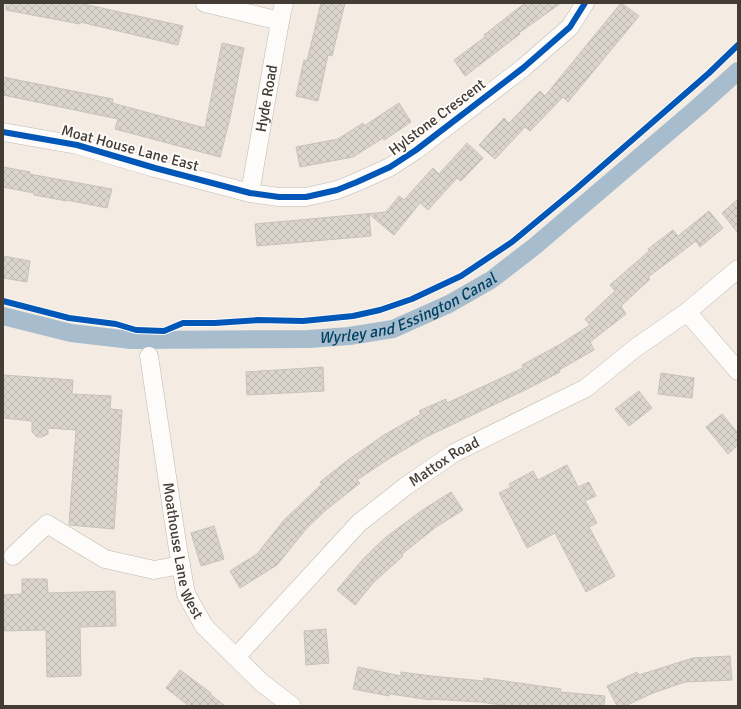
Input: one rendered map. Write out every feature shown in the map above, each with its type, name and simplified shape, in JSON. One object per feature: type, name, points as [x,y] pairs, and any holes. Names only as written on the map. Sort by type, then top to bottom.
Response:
[{"type":"street","points":[[205,3],[280,21]]},
{"type":"street","name":"Hyde Road","points":[[250,193],[284,3]]},
{"type":"street","name":"Hylstone Crescent","points":[[250,193],[279,197],[306,197],[337,190],[390,167],[416,150],[523,68],[570,27],[585,3]]},
{"type":"street","name":"Moat House Lane East","points":[[3,132],[77,145],[169,172],[250,193]]},
{"type":"street","name":"Mattox Road","points":[[236,656],[359,522],[406,486],[454,453],[586,388],[634,349],[687,312],[738,269]]},
{"type":"street","points":[[687,312],[738,371]]},
{"type":"street","name":"Moathouse Lane West","points":[[150,356],[186,594],[204,626],[262,683],[292,706]]},
{"type":"street","points":[[13,556],[47,524],[105,559],[154,570],[181,565]]},
{"type":"building","points":[[6,3],[79,3],[183,26],[178,45],[80,22],[80,24],[6,10]]},
{"type":"building","points":[[321,3],[345,3],[332,56],[328,55],[318,101],[296,96],[304,60],[307,61]]},
{"type":"building","points":[[525,3],[561,3],[519,33],[520,34],[465,76],[454,60],[485,37],[484,35]]},
{"type":"building","points":[[621,3],[639,16],[568,102],[563,97],[530,131],[525,127],[495,159],[479,145],[504,118],[509,123],[540,91],[545,96]]},
{"type":"building","points":[[222,43],[244,48],[230,118],[220,157],[115,129],[118,119],[3,95],[3,77],[113,99],[112,103],[205,128]]},
{"type":"building","points":[[399,103],[411,122],[384,140],[383,138],[353,157],[300,167],[296,147],[338,139],[363,123],[364,126]]},
{"type":"building","points":[[467,143],[483,158],[461,181],[457,178],[428,210],[420,203],[394,235],[369,214],[371,236],[257,246],[255,224],[386,212],[399,196],[404,200],[433,168],[439,174]]},
{"type":"building","points":[[3,167],[30,172],[29,174],[112,189],[107,208],[34,195],[34,193],[3,187]]},
{"type":"building","points":[[738,199],[738,233],[722,213]]},
{"type":"building","points":[[709,211],[723,228],[700,247],[696,241],[648,277],[650,279],[621,306],[626,314],[590,342],[594,350],[559,370],[560,372],[426,437],[390,458],[357,480],[360,483],[326,510],[307,528],[277,565],[240,588],[230,571],[257,554],[284,520],[322,484],[320,482],[384,435],[421,414],[419,411],[446,399],[447,403],[523,368],[522,365],[559,345],[590,325],[585,319],[615,291],[610,285],[649,251],[648,249],[673,230],[678,236]]},
{"type":"building","points":[[3,256],[30,261],[27,282],[3,278]]},
{"type":"building","points":[[323,367],[324,391],[247,395],[246,372]]},
{"type":"building","points":[[661,373],[694,378],[692,398],[658,394]]},
{"type":"building","points":[[3,375],[73,380],[72,394],[111,396],[110,409],[122,410],[114,529],[69,525],[76,430],[48,428],[48,434],[42,437],[37,437],[32,432],[32,421],[3,418]]},
{"type":"building","points":[[639,391],[652,408],[629,426],[615,409]]},
{"type":"building","points":[[722,414],[738,433],[738,445],[728,454],[706,427]]},
{"type":"building","points":[[567,465],[578,487],[589,482],[596,496],[585,501],[597,523],[589,527],[615,576],[586,592],[555,533],[527,548],[499,493],[511,487],[509,484],[533,471],[538,480]]},
{"type":"building","points":[[451,492],[463,510],[436,527],[402,554],[403,556],[373,583],[355,605],[337,590],[363,559],[386,537],[424,509]]},
{"type":"building","points":[[214,526],[224,559],[201,566],[191,533]]},
{"type":"building","points":[[22,579],[47,579],[48,593],[115,591],[116,626],[80,627],[81,676],[47,677],[46,630],[3,631],[3,595],[22,594]]},
{"type":"building","points":[[326,629],[329,663],[306,665],[304,631]]},
{"type":"building","points":[[730,656],[732,680],[685,682],[653,693],[625,706],[617,706],[607,686],[637,672],[639,675],[693,658]]},
{"type":"building","points":[[358,667],[401,676],[401,672],[484,681],[484,678],[561,689],[560,692],[605,696],[604,706],[509,706],[480,702],[431,700],[390,694],[389,696],[353,689]]},
{"type":"building","points":[[180,670],[211,693],[210,694],[225,706],[189,706],[166,688]]},
{"type":"waterway","name":"Wyrley and Essington Canal","points":[[3,316],[71,333],[131,340],[309,339],[349,336],[393,329],[449,304],[491,280],[535,246],[738,71]]},
{"type":"cycle path","points":[[3,132],[77,145],[155,168],[250,193],[279,197],[306,197],[337,190],[357,182],[390,167],[416,150],[523,68],[570,27],[585,3]]},
{"type":"cycle path","points":[[3,301],[69,318],[116,324],[136,330],[164,331],[183,323],[215,323],[258,320],[303,321],[353,316],[380,310],[412,299],[461,276],[512,242],[576,189],[709,73],[738,45]]}]
